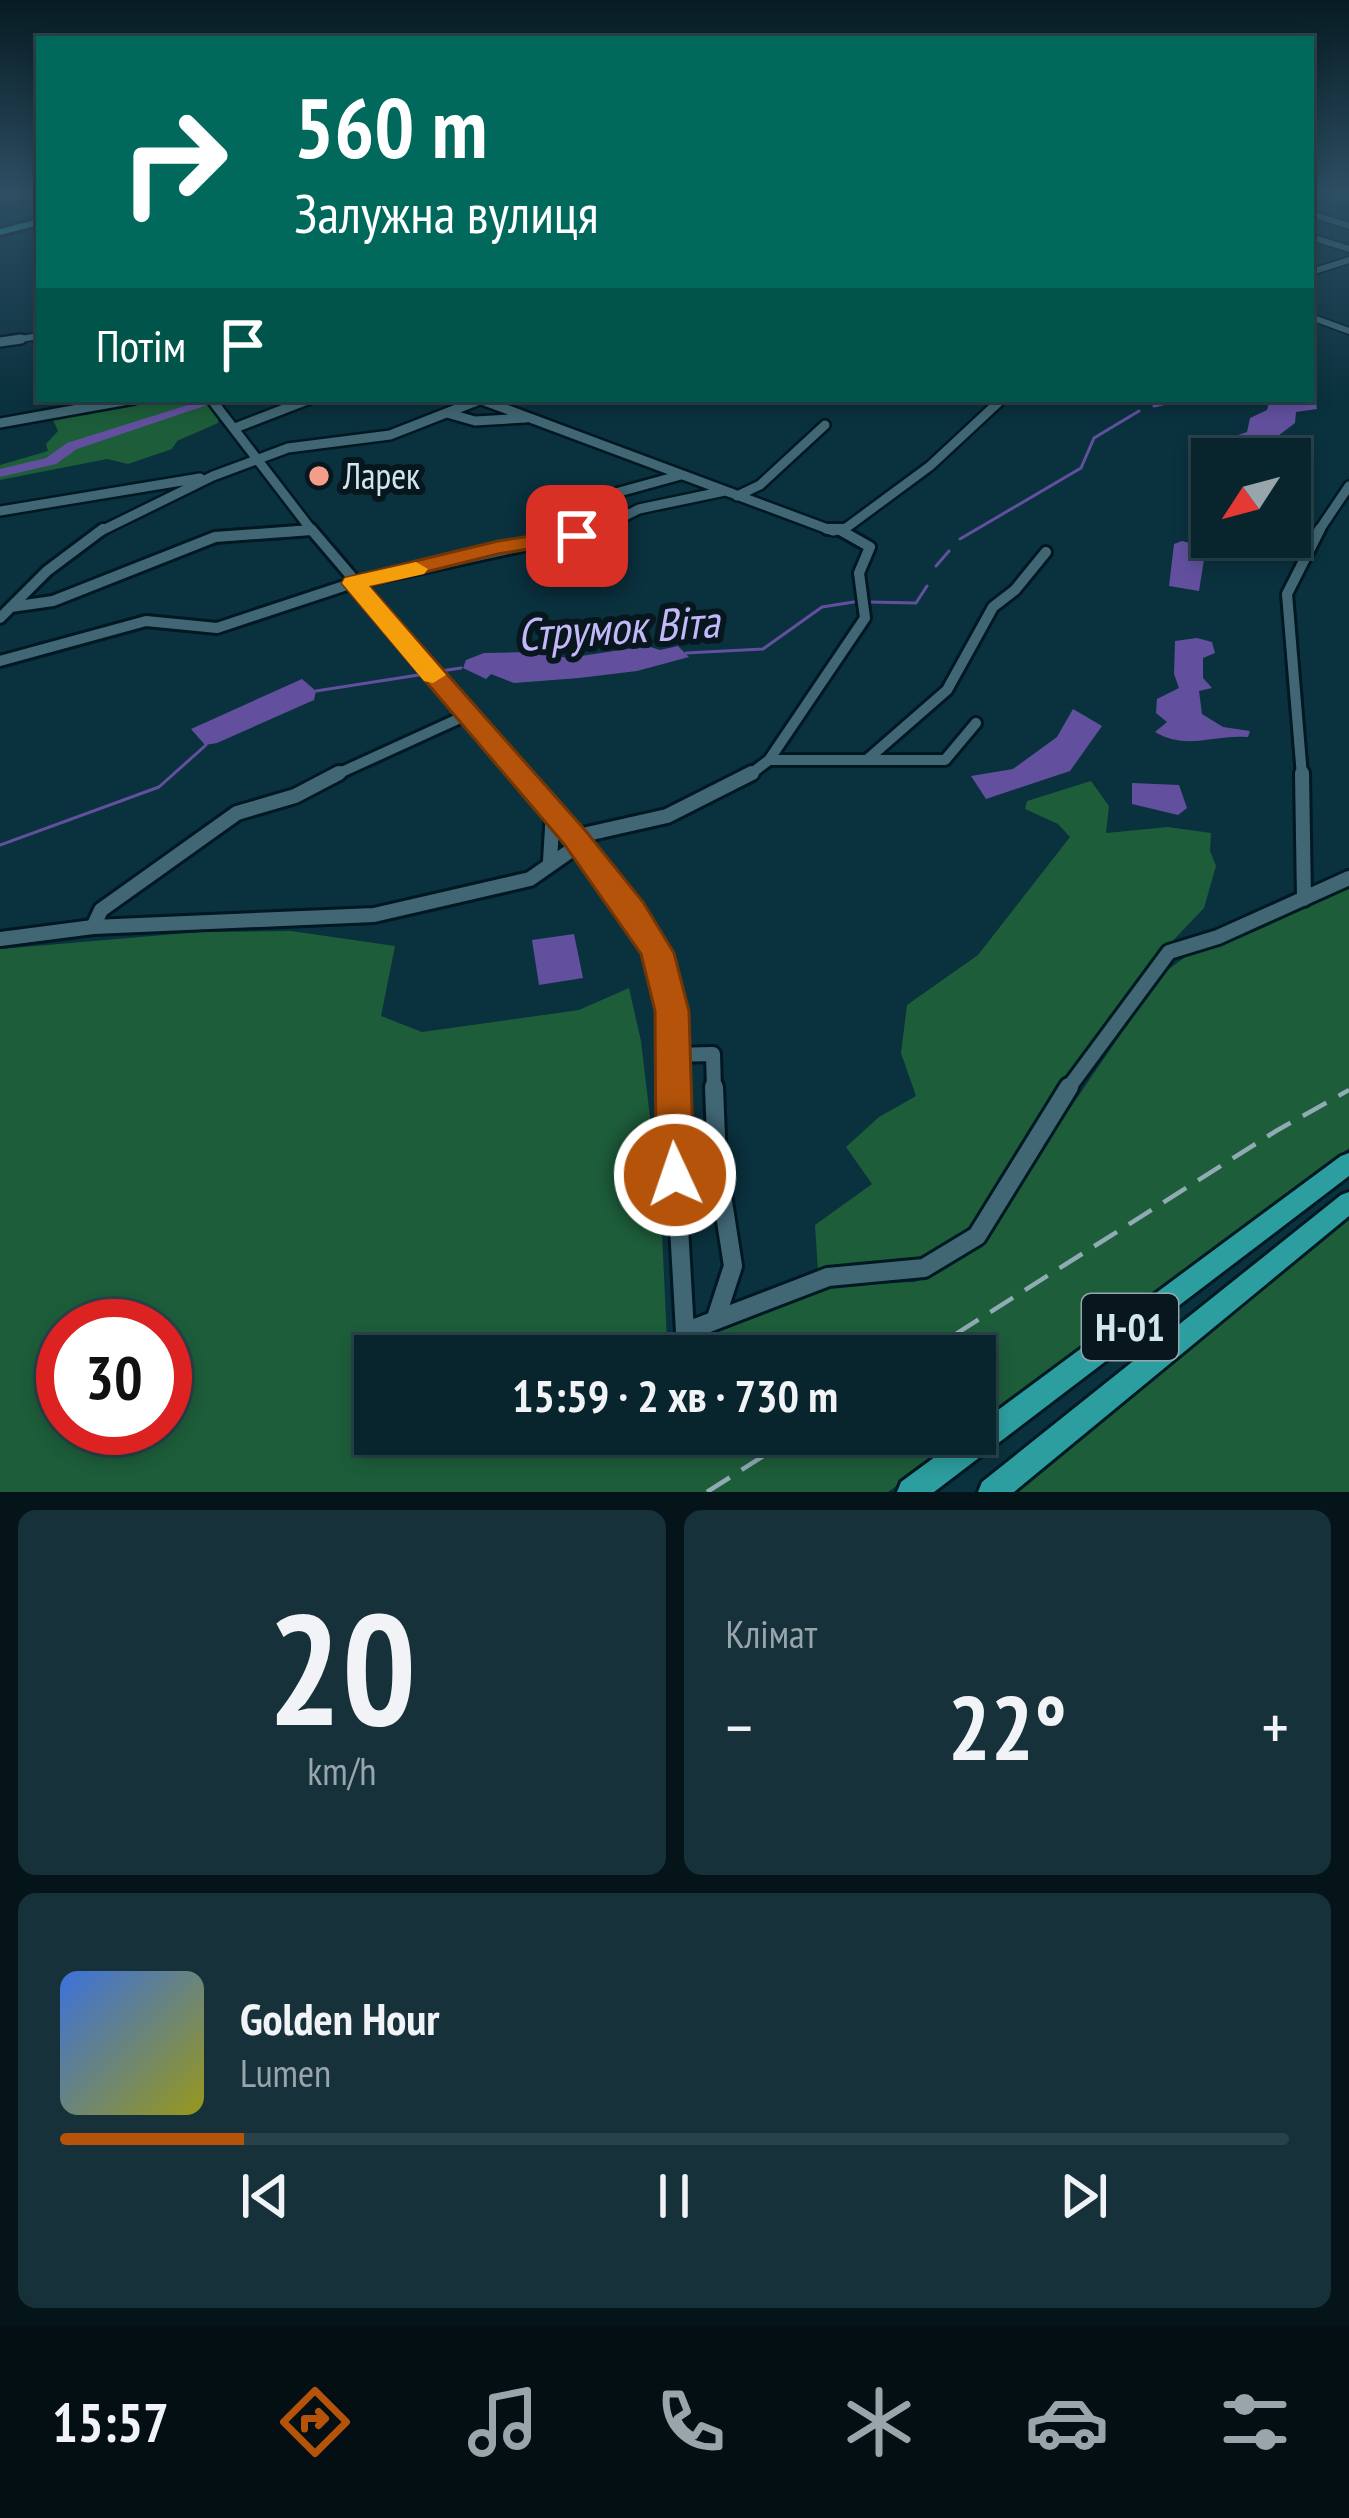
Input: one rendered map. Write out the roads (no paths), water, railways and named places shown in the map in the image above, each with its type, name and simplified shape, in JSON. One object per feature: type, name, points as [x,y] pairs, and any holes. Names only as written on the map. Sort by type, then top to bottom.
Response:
[{"type":"main road","name":"Н-01","points":[[911,1492],[1349,1162]]},
{"type":"main road","name":"Н-01","points":[[992,1492],[1349,1202]]},
{"type":"street","points":[[1314,271],[1344,262]]},
{"type":"street","points":[[1314,318],[1349,331]]},
{"type":"street","points":[[0,342],[36,336]]},
{"type":"street","points":[[0,423],[117,402]]},
{"type":"street","points":[[213,402],[353,583],[577,840],[632,910],[657,953],[672,1011],[671,1140],[685,1332],[828,1277],[923,1268],[977,1236],[1045,1120],[1168,952],[1218,938],[1349,878]]},
{"type":"street","points":[[235,428],[302,402]]},
{"type":"street","points":[[4,613],[47,571],[104,528],[213,476],[256,457],[390,435],[474,402]]},
{"type":"street","points":[[0,939],[93,927],[374,915],[530,879],[577,840],[667,816],[713,796],[769,760],[865,619],[860,573],[870,547],[840,530],[601,448],[490,402]]},
{"type":"street","points":[[840,530],[930,466],[999,402]]},
{"type":"street","points":[[448,413],[475,421],[533,417]]},
{"type":"street","points":[[0,661],[146,621],[217,628],[353,583],[498,548],[560,539],[611,526],[650,506],[760,485],[825,425]]},
{"type":"street","points":[[560,539],[560,518],[572,505],[682,475]]},
{"type":"street","points":[[0,511],[213,476]]},
{"type":"street","points":[[1304,898],[1305,805],[1292,610],[1287,594],[1311,542],[1349,486]]},
{"type":"street","points":[[4,613],[53,601],[215,537],[311,530]]},
{"type":"street","points":[[868,758],[947,690],[963,669],[985,618],[1046,552]]},
{"type":"street","points":[[93,927],[101,910],[237,813],[295,796],[375,754],[469,714]]},
{"type":"street","points":[[769,760],[945,760],[976,723]]},
{"type":"street","points":[[550,861],[553,812]]},
{"type":"street","points":[[672,1055],[713,1054],[717,1163],[733,1266],[716,1318]]},
{"type":"waterway","points":[[0,473],[51,461],[72,446],[210,402]]},
{"type":"waterway","name":"Струмок Віта","points":[[1154,406],[1171,402]]},
{"type":"waterway","name":"Струмок Віта","points":[[960,539],[1081,468],[1094,438],[1139,411]]},
{"type":"waterway","name":"Струмок Віта","points":[[936,566],[949,551]]},
{"type":"waterway","name":"Струмок Віта","points":[[869,602],[916,603],[927,586]]},
{"type":"waterway","name":"Струмок Віта","points":[[686,653],[763,649],[822,607],[860,601]]},
{"type":"waterway","name":"Струмок Віта","points":[[441,671],[461,668]]},
{"type":"waterway","name":"Струмок Віта","points":[[316,691],[425,674]]},
{"type":"waterway","name":"Струмок Віта","points":[[0,845],[159,787],[206,745]]},
{"type":"railway","points":[[954,1335],[1276,1131],[1349,1090]]},
{"type":"railway","points":[[707,1492],[765,1455]]},
{"type":"place","name":"Ларек","points":[[319,476]]}]
